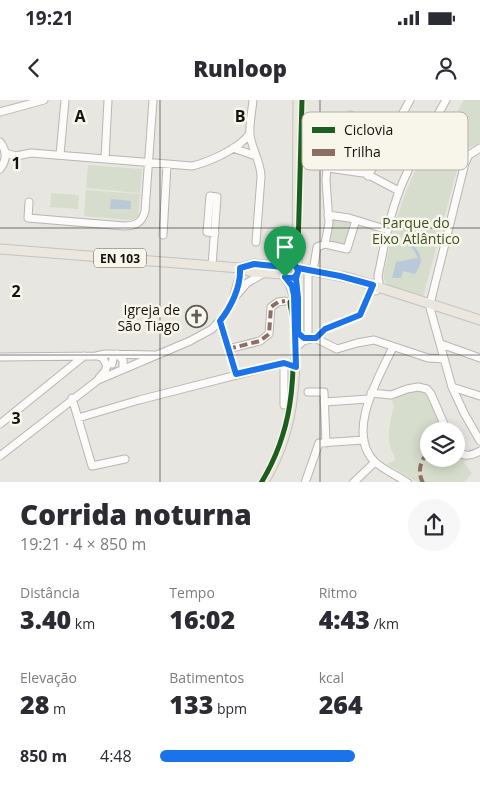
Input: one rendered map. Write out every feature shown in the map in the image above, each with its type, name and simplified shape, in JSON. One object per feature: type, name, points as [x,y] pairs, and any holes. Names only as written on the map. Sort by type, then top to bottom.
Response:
[{"type":"main road","points":[[265,482],[279,453],[287,429],[293,403],[296,367],[294,295],[284,270],[291,251],[293,100]]},
{"type":"main road","points":[[265,482],[282,454],[294,416],[299,377],[297,271],[298,100]]},
{"type":"main road","name":"EN 103","points":[[0,249],[240,268],[264,273],[284,270],[292,263],[297,271],[373,287],[480,324]]},
{"type":"main road","name":"EN 103","points":[[240,268],[254,264],[284,270],[290,278],[297,271]]},
{"type":"main road","name":"EN 103","points":[[430,306],[480,320]]},
{"type":"street","points":[[0,112],[44,100]]},
{"type":"street","points":[[60,155],[65,100]]},
{"type":"street","points":[[105,159],[108,100]]},
{"type":"street","points":[[29,202],[28,218],[124,226],[136,225],[140,222],[144,211],[153,100]]},
{"type":"street","points":[[254,100],[250,133],[261,170],[256,242]]},
{"type":"street","points":[[404,112],[410,100]]},
{"type":"street","points":[[439,112],[446,100]]},
{"type":"street","points":[[0,142],[6,153],[12,156],[31,153],[192,166],[233,148],[244,141],[250,133]]},
{"type":"street","points":[[233,148],[256,156]]},
{"type":"street","points":[[468,155],[480,148]]},
{"type":"street","points":[[0,168],[4,164],[6,153]]},
{"type":"street","points":[[0,168],[21,155]]},
{"type":"street","points":[[163,235],[167,164]]},
{"type":"street","points":[[325,244],[329,223],[326,180],[328,170]]},
{"type":"street","points":[[339,170],[366,175]]},
{"type":"street","points":[[360,170],[366,175],[399,191]]},
{"type":"street","points":[[366,175],[369,170]]},
{"type":"street","points":[[299,345],[301,342],[312,338],[325,329],[360,315],[378,276],[399,191],[409,170]]},
{"type":"street","points":[[462,170],[430,306],[452,387],[480,441]]},
{"type":"street","points":[[212,266],[215,233],[217,197],[210,196],[207,232],[215,233]]},
{"type":"street","points":[[328,215],[356,220],[388,230]]},
{"type":"street","points":[[312,338],[311,273],[315,251],[317,247],[325,244],[347,249],[356,220]]},
{"type":"street","points":[[234,298],[240,268]]},
{"type":"street","points":[[0,456],[72,398],[98,380],[202,335],[220,321],[234,298],[250,280],[264,273]]},
{"type":"street","points":[[228,349],[260,341],[269,334],[270,307],[278,302],[285,301]]},
{"type":"street","points":[[220,321],[236,374]]},
{"type":"street","points":[[298,333],[302,337],[312,338],[336,349],[374,340],[428,358],[444,359]]},
{"type":"street","points":[[441,344],[480,358]]},
{"type":"street","points":[[393,347],[370,396],[363,416],[364,447],[375,462],[408,482]]},
{"type":"street","points":[[0,357],[101,357],[117,354],[158,355]]},
{"type":"street","points":[[112,364],[113,358],[117,354]]},
{"type":"street","points":[[117,354],[123,360],[121,369]]},
{"type":"street","points":[[0,424],[84,356]]},
{"type":"street","points":[[101,357],[121,369]]},
{"type":"street","points":[[98,380],[106,368],[106,363],[101,357]]},
{"type":"street","points":[[78,418],[236,374],[284,363],[296,357]]},
{"type":"street","points":[[284,363],[296,367]]},
{"type":"street","points":[[284,363],[284,405]]},
{"type":"street","points":[[324,402],[392,395],[418,387],[427,389],[431,394],[443,422]]},
{"type":"street","points":[[452,387],[480,396]]},
{"type":"street","points":[[308,392],[324,392],[326,443]]},
{"type":"street","points":[[72,398],[92,466],[125,458]]},
{"type":"street","points":[[471,423],[480,426]]},
{"type":"street","points":[[305,482],[319,443],[364,440]]},
{"type":"street","points":[[465,455],[469,456],[480,451]]},
{"type":"street","points":[[353,482],[375,462]]},
{"type":"green space","name":"Parque do Eixo Atlântico","points":[[464,100],[480,100],[480,143],[468,148],[468,112],[457,112]]},
{"type":"green space","points":[[88,165],[142,169],[140,193],[86,188]]},
{"type":"green space","name":"Parque do Eixo Atlântico","points":[[415,170],[457,170],[423,297],[387,285],[384,278],[395,219]]},
{"type":"green space","points":[[86,190],[140,194],[138,217],[131,220],[84,216]]},
{"type":"green space","points":[[51,193],[79,195],[78,209],[50,207]]},
{"type":"green space","points":[[332,217],[350,222],[345,245],[329,241]]},
{"type":"green space","points":[[415,390],[427,393],[441,422],[420,422],[420,467],[465,467],[465,464],[472,473],[464,482],[417,482],[387,464],[395,460],[389,442],[394,406],[391,399]]},
{"type":"water","points":[[111,199],[131,201],[131,209],[110,209]]},
{"type":"water","points":[[412,245],[416,248],[421,259],[418,270],[415,274],[403,271],[401,278],[392,278],[396,262],[418,258],[410,247]]},
{"type":"marked path","points":[[228,349],[260,341],[269,334],[271,307],[278,302],[285,301]]},
{"type":"marked path","points":[[420,467],[422,482]]},
{"type":"cycle path","points":[[297,266],[302,100]]},
{"type":"cycle path","points":[[262,482],[272,464],[280,444],[290,405],[294,343],[290,302],[294,298]]},
{"type":"place","name":"Igreja de São Tiago","points":[[196,317]]},
{"type":"route","points":[[285,277],[292,286],[294,295],[296,367],[284,363],[236,374],[220,321],[234,298],[240,268],[250,264],[283,267],[286,264],[292,263],[297,266],[298,270],[297,274],[296,276],[296,279],[298,333],[308,339],[316,338],[325,329],[360,315],[373,285],[298,268],[298,270],[298,272],[297,274],[294,277],[285,277]]}]
